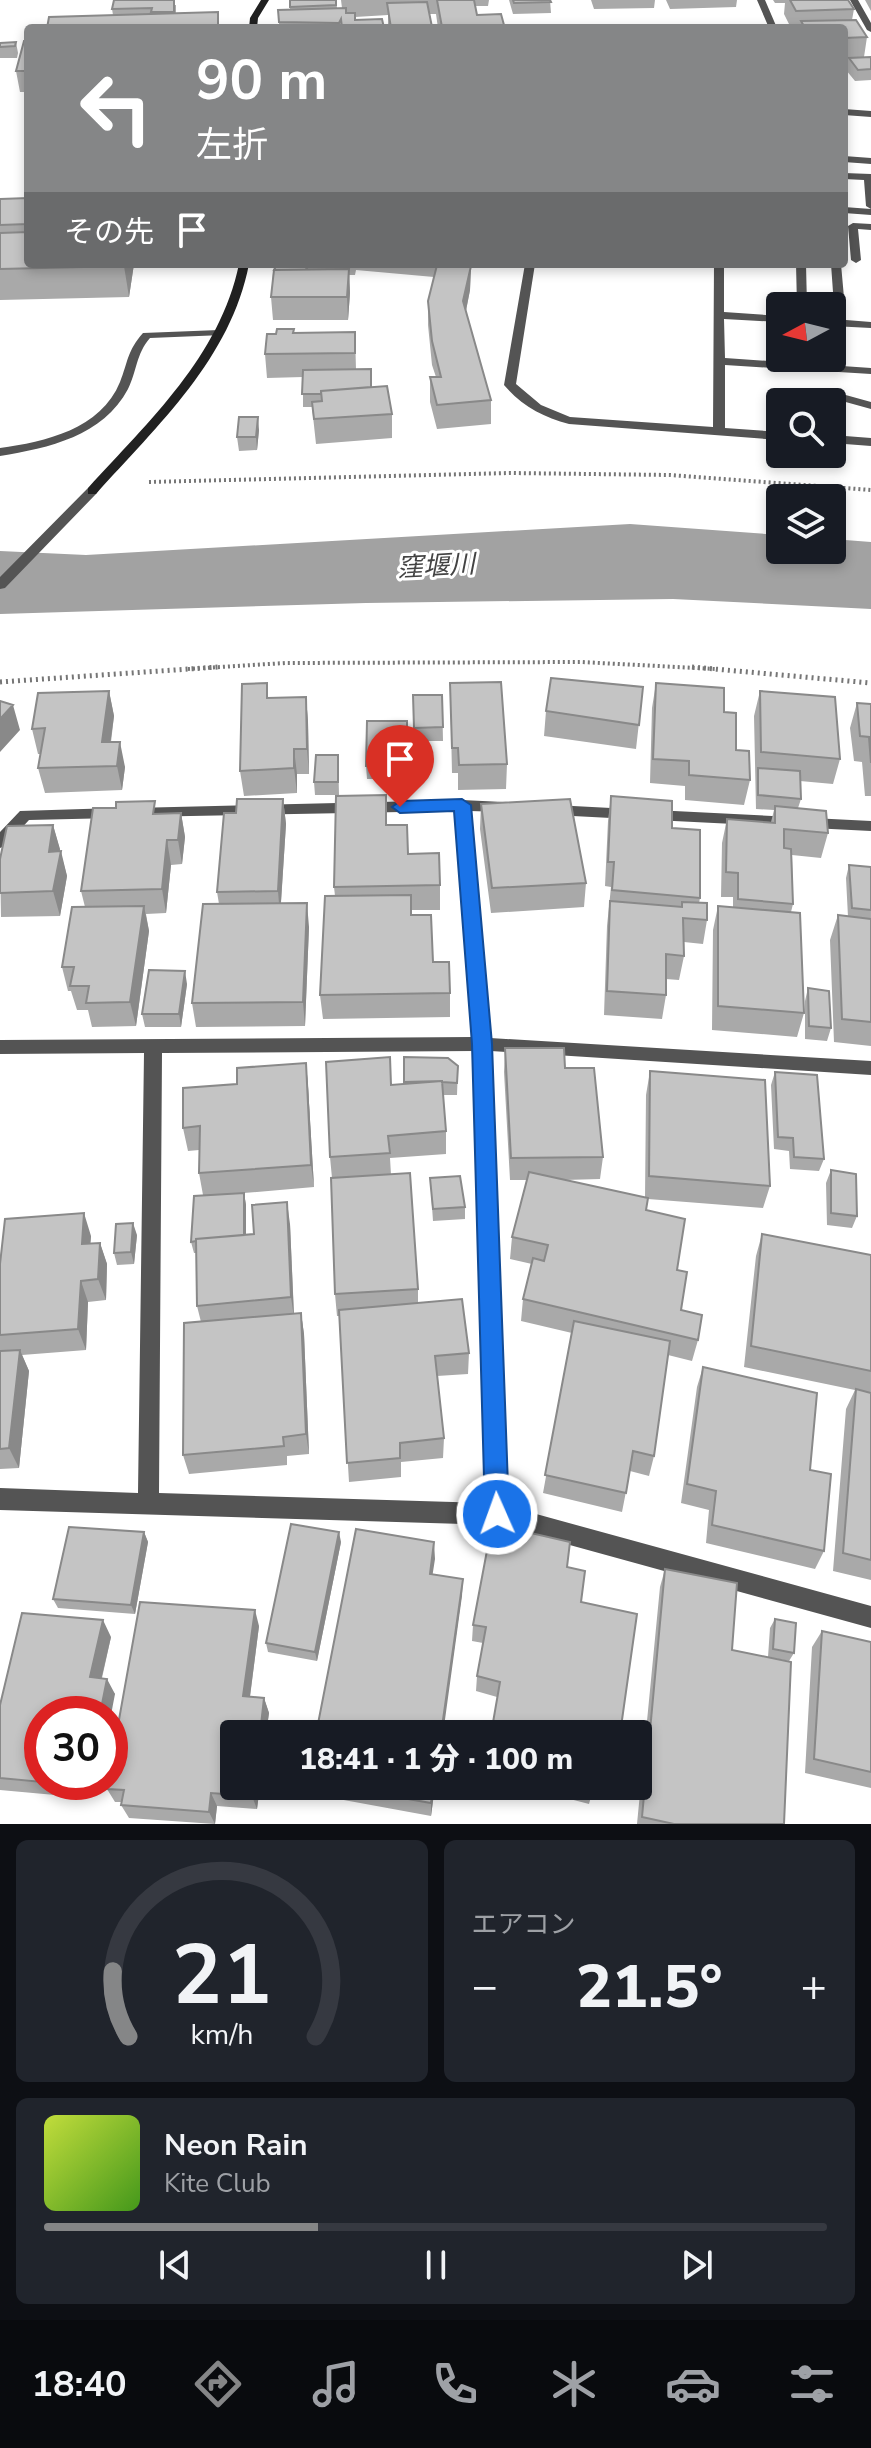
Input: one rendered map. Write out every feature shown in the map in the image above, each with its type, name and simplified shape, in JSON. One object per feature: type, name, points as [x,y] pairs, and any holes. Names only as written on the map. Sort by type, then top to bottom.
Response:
[{"type":"street","points":[[253,24],[265,0]]},
{"type":"street","points":[[761,0],[771,24]]},
{"type":"street","points":[[854,0],[871,30]]},
{"type":"street","points":[[848,112],[871,114]]},
{"type":"street","points":[[848,159],[871,161]]},
{"type":"street","points":[[848,176],[870,177],[871,206]]},
{"type":"street","points":[[848,210],[871,212]]},
{"type":"street","points":[[871,227],[853,226],[850,260],[871,261]]},
{"type":"street","points":[[0,585],[96,487],[202,365],[242,288],[244,268]]},
{"type":"street","points":[[529,268],[510,385],[523,401],[542,413],[569,420],[766,435]]},
{"type":"street","points":[[719,268],[719,431]]},
{"type":"street","points":[[801,268],[802,292]]},
{"type":"street","points":[[836,268],[836,292]]},
{"type":"street","points":[[719,315],[766,318]]},
{"type":"street","points":[[846,324],[871,325]]},
{"type":"street","points":[[0,452],[22,449],[71,434],[105,415],[125,385],[133,349],[147,335],[219,333]]},
{"type":"street","points":[[719,361],[871,371]]},
{"type":"street","points":[[846,397],[871,406]]},
{"type":"street","points":[[846,440],[871,442]]},
{"type":"street","points":[[462,805],[482,1044],[497,1514]]},
{"type":"street","points":[[0,842],[25,815],[462,805],[871,826]]},
{"type":"street","points":[[0,1047],[482,1044],[871,1068]]},
{"type":"street","points":[[148,1504],[153,1046]]},
{"type":"street","points":[[0,1499],[497,1514],[871,1617]]},
{"type":"path","points":[[96,487],[509,473],[670,475],[871,490]]},
{"type":"path","points":[[0,682],[285,663],[581,662],[675,666],[871,683]]},
{"type":"water","name":"窪堰川","points":[[630,524],[766,534],[766,564],[846,564],[846,540],[871,542],[871,609],[673,599],[366,603],[0,614],[0,551],[86,555]]},
{"type":"building","points":[[114,0],[174,0],[174,12],[151,12],[152,8],[112,9]]},
{"type":"building","points":[[290,0],[336,0],[336,5],[290,7]]},
{"type":"building","points":[[437,0],[474,0],[477,15],[501,14],[504,24],[441,24]]},
{"type":"building","points":[[513,0],[550,0],[551,2],[514,3]]},
{"type":"building","points":[[790,0],[848,0],[854,9],[796,11]]},
{"type":"building","points":[[427,2],[431,24],[390,24],[387,3]]},
{"type":"building","points":[[346,8],[346,13],[355,13],[355,20],[382,19],[383,24],[342,24],[341,19],[339,23],[279,22],[278,10]]},
{"type":"building","points":[[218,12],[218,24],[48,24],[49,17]]},
{"type":"building","points":[[856,20],[867,37],[848,38],[848,24],[803,24],[801,21]]},
{"type":"building","points":[[24,41],[24,71],[16,71]]},
{"type":"building","points":[[16,42],[15,46],[0,47],[0,43]]},
{"type":"building","points":[[871,57],[871,69],[858,70],[849,58]]},
{"type":"building","points":[[24,198],[24,224],[0,225],[0,199]]},
{"type":"building","points":[[24,232],[24,268],[41,268],[0,269],[0,233]]},
{"type":"building","points":[[275,268],[307,268],[306,270]]},
{"type":"building","points":[[436,268],[471,268],[463,301],[491,400],[437,405],[430,377],[441,377],[432,341],[428,301]]},
{"type":"building","points":[[349,269],[347,297],[271,297],[274,270]]},
{"type":"building","points":[[277,329],[294,329],[293,333],[355,332],[355,353],[265,354],[267,334],[276,334]]},
{"type":"building","points":[[371,369],[371,387],[302,394],[303,370]]},
{"type":"building","points":[[387,386],[392,414],[314,419],[312,402],[322,401],[321,391]]},
{"type":"building","points":[[239,417],[258,417],[256,437],[237,437]]},
{"type":"building","points":[[551,678],[643,687],[639,725],[546,711]]},
{"type":"building","points":[[501,682],[507,764],[459,765],[458,748],[452,748],[450,683]]},
{"type":"building","points":[[267,683],[267,698],[306,697],[307,749],[294,749],[294,768],[240,771],[242,684]]},
{"type":"building","points":[[656,683],[724,688],[724,712],[736,713],[736,750],[749,751],[750,780],[689,775],[689,761],[653,759]]},
{"type":"building","points":[[109,691],[102,742],[120,742],[117,766],[38,768],[45,728],[32,729],[38,693]]},
{"type":"building","points":[[760,691],[835,697],[840,759],[761,752]]},
{"type":"building","points":[[413,695],[442,695],[443,727],[414,728]]},
{"type":"building","points":[[0,701],[13,705],[0,719]]},
{"type":"building","points":[[857,703],[871,704],[871,763],[869,737],[860,736]]},
{"type":"building","points":[[367,721],[407,721],[407,765],[366,766]]},
{"type":"building","points":[[316,755],[338,755],[338,782],[314,782]]},
{"type":"building","points":[[758,768],[800,771],[801,799],[758,795]]},
{"type":"building","points":[[386,795],[386,825],[407,825],[408,854],[439,853],[440,885],[334,887],[336,796]]},
{"type":"building","points":[[611,796],[672,801],[672,828],[700,830],[700,898],[612,890],[614,862],[608,862]]},
{"type":"building","points":[[237,799],[283,799],[278,891],[217,892],[224,813],[236,813]]},
{"type":"building","points":[[570,799],[586,883],[492,888],[481,804]]},
{"type":"building","points":[[155,801],[153,814],[181,813],[178,840],[167,840],[162,889],[81,891],[93,808],[116,808],[116,802]]},
{"type":"building","points":[[775,806],[826,811],[828,833],[784,829],[784,848],[791,849],[793,904],[738,899],[738,873],[726,872],[727,819],[775,823]]},
{"type":"building","points":[[53,825],[49,852],[61,851],[53,891],[0,893],[0,859],[7,826]]},
{"type":"building","points":[[849,865],[871,867],[871,910],[852,908]]},
{"type":"building","points":[[411,895],[411,915],[431,915],[433,962],[449,962],[450,993],[320,995],[325,896]]},
{"type":"building","points":[[610,901],[682,907],[682,902],[707,903],[707,920],[683,918],[684,956],[666,954],[666,995],[607,991]]},
{"type":"building","points":[[307,903],[303,1002],[192,1003],[203,904]]},
{"type":"building","points":[[144,906],[130,1002],[86,1003],[89,986],[70,986],[74,967],[62,967],[72,907]]},
{"type":"building","points":[[718,906],[800,913],[804,1013],[718,1006]]},
{"type":"building","points":[[838,915],[871,919],[871,1022],[842,1019]]},
{"type":"building","points":[[149,970],[185,971],[179,1014],[142,1014]]},
{"type":"building","points":[[808,988],[829,991],[831,1028],[809,1026]]},
{"type":"building","points":[[505,1048],[564,1048],[565,1068],[594,1068],[603,1157],[511,1158]]},
{"type":"building","points":[[390,1057],[391,1085],[442,1081],[446,1131],[388,1136],[390,1153],[330,1157],[326,1062]]},
{"type":"building","points":[[404,1057],[448,1058],[458,1066],[457,1083],[404,1082]]},
{"type":"building","points":[[306,1063],[311,1165],[199,1173],[200,1126],[183,1128],[183,1088],[237,1084],[237,1068]]},
{"type":"building","points":[[650,1071],[765,1080],[770,1186],[649,1176]]},
{"type":"building","points":[[775,1072],[817,1075],[824,1159],[794,1157],[793,1138],[778,1137]]},
{"type":"building","points":[[831,1170],[856,1174],[857,1216],[831,1213]]},
{"type":"building","points":[[529,1172],[648,1198],[646,1210],[685,1219],[677,1270],[687,1272],[681,1310],[702,1315],[698,1340],[523,1299],[533,1258],[544,1261],[548,1245],[512,1237]]},
{"type":"building","points":[[410,1173],[418,1289],[335,1294],[331,1178]]},
{"type":"building","points":[[460,1176],[465,1207],[433,1209],[430,1178]]},
{"type":"building","points":[[244,1193],[244,1235],[191,1242],[194,1196]]},
{"type":"building","points":[[287,1202],[291,1297],[197,1306],[196,1239],[254,1234],[252,1205]]},
{"type":"building","points":[[84,1213],[82,1244],[100,1243],[98,1279],[81,1281],[78,1329],[0,1335],[0,1264],[5,1219]]},
{"type":"building","points":[[133,1223],[131,1252],[114,1253],[116,1224]]},
{"type":"building","points":[[762,1234],[871,1255],[871,1371],[751,1346]]},
{"type":"building","points":[[462,1299],[469,1353],[435,1356],[444,1438],[400,1443],[400,1458],[347,1463],[339,1310]]},
{"type":"building","points":[[301,1313],[306,1434],[283,1437],[284,1446],[183,1455],[184,1323]]},
{"type":"building","points":[[574,1321],[670,1341],[654,1456],[633,1451],[626,1493],[545,1475]]},
{"type":"building","points":[[20,1350],[9,1448],[0,1449],[0,1351]]},
{"type":"building","points":[[703,1367],[817,1393],[810,1470],[831,1474],[824,1551],[712,1525],[716,1491],[687,1484]]},
{"type":"building","points":[[856,1389],[871,1393],[871,1560],[843,1553]]},
{"type":"building","points":[[291,1524],[339,1532],[315,1652],[266,1643]]},
{"type":"building","points":[[492,1524],[570,1542],[567,1567],[585,1571],[581,1602],[637,1614],[622,1720],[493,1720],[500,1682],[477,1676],[486,1627],[473,1625]]},
{"type":"building","points":[[69,1527],[144,1532],[131,1605],[53,1599]]},
{"type":"building","points":[[356,1529],[434,1542],[430,1574],[463,1579],[443,1720],[319,1720]]},
{"type":"building","points":[[665,1569],[737,1583],[732,1650],[791,1662],[784,1824],[674,1824],[642,1817],[644,1800],[652,1800],[651,1720]]},
{"type":"building","points":[[140,1602],[255,1610],[243,1696],[264,1698],[262,1720],[220,1720],[220,1794],[211,1793],[209,1812],[121,1805],[122,1800],[128,1800],[128,1696],[123,1696]]},
{"type":"building","points":[[22,1613],[103,1620],[90,1677],[107,1679],[104,1696],[24,1696],[24,1780],[0,1778],[0,1705]]},
{"type":"building","points":[[775,1619],[796,1623],[794,1653],[773,1649]]},
{"type":"building","points":[[822,1631],[871,1642],[871,1772],[814,1759]]},
{"type":"route","points":[[400,807],[462,805],[482,1044],[497,1514]]}]
